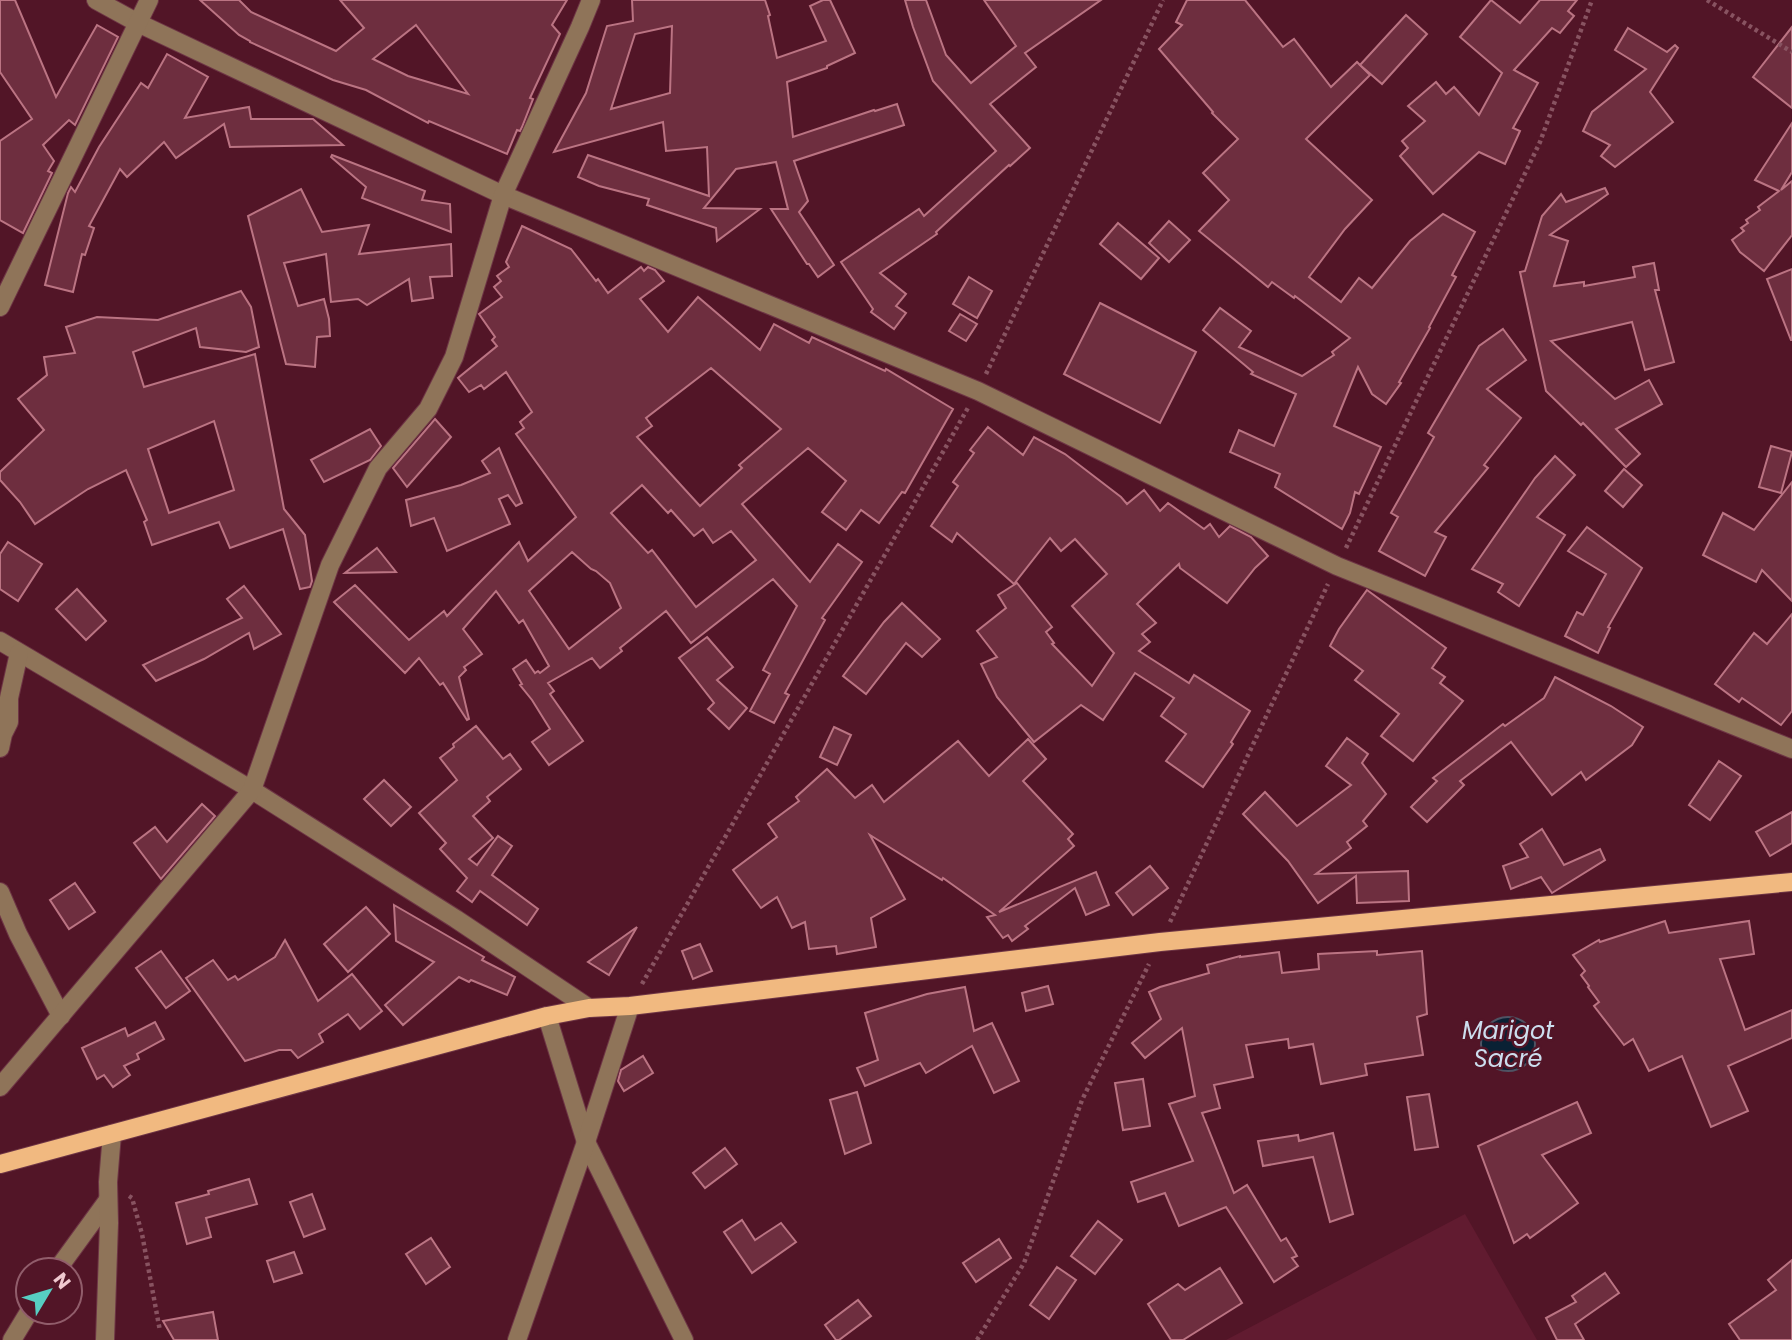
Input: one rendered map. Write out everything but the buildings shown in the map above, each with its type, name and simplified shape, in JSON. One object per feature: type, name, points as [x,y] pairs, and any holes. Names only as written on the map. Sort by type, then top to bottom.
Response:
[{"type":"main road","points":[[0,1164],[547,1016],[589,1008],[630,1006],[1160,942],[1792,882]]},
{"type":"street","points":[[96,0],[138,23],[503,195],[978,391],[1337,566],[1792,749]]},
{"type":"street","points":[[0,307],[149,0]]},
{"type":"street","points":[[0,1087],[252,790],[330,565],[378,468],[428,409],[454,357],[503,195],[591,0]]},
{"type":"street","points":[[0,641],[252,790],[456,919],[589,1008]]},
{"type":"street","points":[[0,748],[9,722],[9,698],[19,653]]},
{"type":"street","points":[[0,892],[18,934],[61,1016]]},
{"type":"street","points":[[517,1340],[630,1006]]},
{"type":"street","points":[[547,1016],[586,1142],[684,1340]]},
{"type":"street","points":[[105,1340],[112,1134]]},
{"type":"street","points":[[66,1256],[108,1191]]},
{"type":"path","points":[[630,1006],[978,391],[1163,0]]},
{"type":"path","points":[[977,1340],[1024,1262],[1082,1100],[1160,942],[1540,142],[1592,0]]},
{"type":"path","points":[[1707,0],[1792,52]]},
{"type":"path","points":[[108,1191],[132,1198],[142,1234],[160,1331]]},
{"type":"shaded area","points":[[1465,1214],[1537,1340],[1226,1340]]},
{"type":"water","name":"Marigot Sacré","points":[[1513,1017],[1523,1021],[1531,1029],[1535,1044],[1531,1059],[1523,1067],[1503,1071],[1493,1067],[1485,1059],[1481,1039],[1485,1029],[1493,1021]]}]
